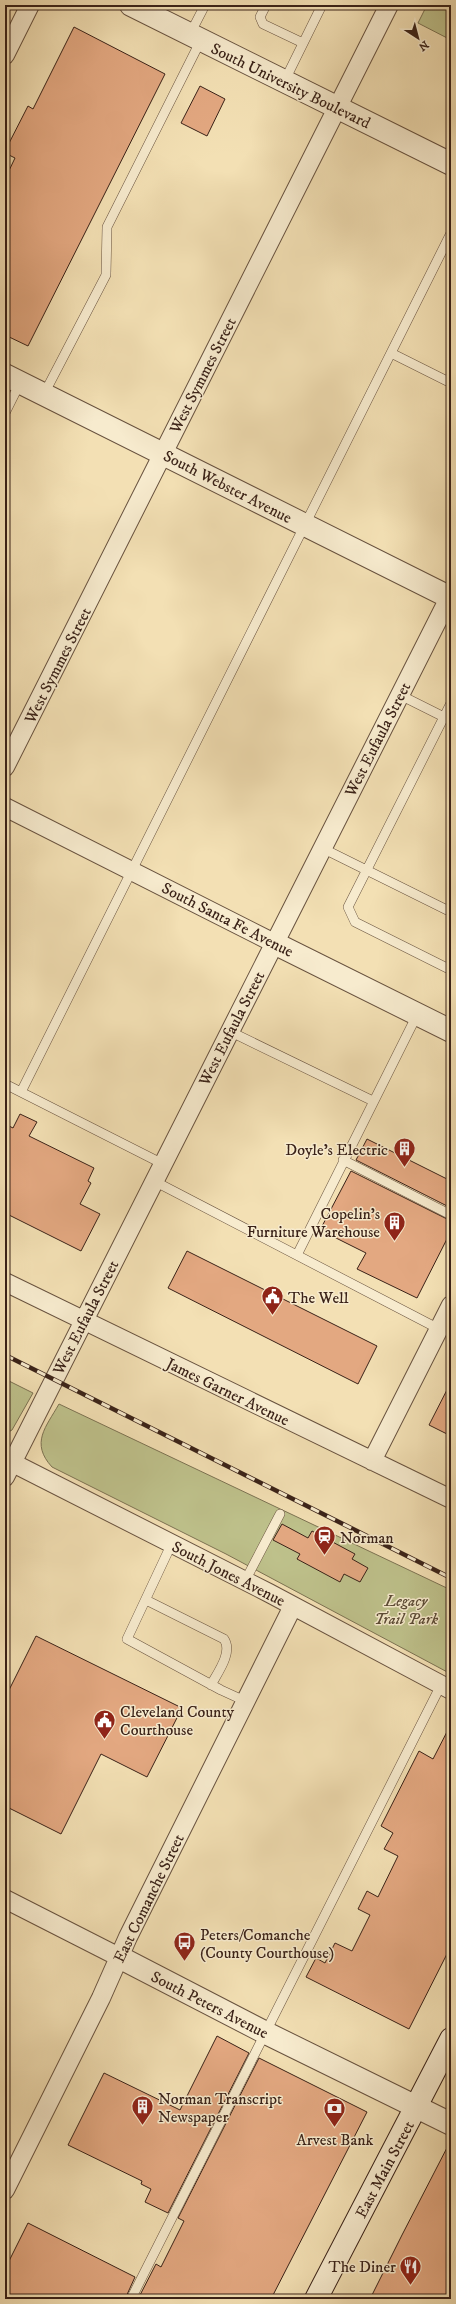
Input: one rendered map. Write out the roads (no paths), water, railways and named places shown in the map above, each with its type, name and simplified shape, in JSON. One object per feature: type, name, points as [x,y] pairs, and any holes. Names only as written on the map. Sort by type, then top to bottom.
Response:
[{"type":"street","points":[[5,56],[30,5]]},
{"type":"street","name":"South University Boulevard","points":[[131,5],[451,164]]},
{"type":"street","name":"West Symmes Street","points":[[5,767],[389,5]]},
{"type":"street","name":"South Webster Avenue","points":[[13,379],[450,596]]},
{"type":"street","name":"West Eufaula Street","points":[[7,1466],[84,1320],[450,596]]},
{"type":"street","name":"South Santa Fe Avenue","points":[[5,807],[451,1031]]},
{"type":"street","name":"James Garner Avenue","points":[[5,1282],[451,1499]]},
{"type":"street","points":[[372,1461],[451,1304]]},
{"type":"street","name":"South Jones Avenue","points":[[7,1466],[172,1543],[446,1688]]},
{"type":"street","name":"East Comanche Street","points":[[5,2190],[293,1606]]},
{"type":"street","name":"South Peters Avenue","points":[[5,1899],[266,2033],[451,2124]]},
{"type":"street","name":"East Main Street","points":[[316,2299],[451,2039]]},
{"type":"lane","points":[[44,394],[106,275],[107,228],[196,37],[205,5]]},
{"type":"lane","points":[[266,5],[260,16],[263,24],[303,43]]},
{"type":"lane","points":[[284,82],[322,5]]},
{"type":"lane","points":[[21,1092],[451,234]]},
{"type":"lane","points":[[391,353],[451,383]]},
{"type":"lane","points":[[5,413],[13,379]]},
{"type":"lane","points":[[400,695],[444,717]]},
{"type":"lane","points":[[451,703],[348,907],[355,922],[451,970]]},
{"type":"lane","points":[[322,848],[451,912]]},
{"type":"lane","points":[[297,1255],[343,1160],[418,1015]]},
{"type":"lane","points":[[229,1032],[373,1101]]},
{"type":"lane","points":[[5,1084],[163,1164]]},
{"type":"lane","points":[[343,1160],[451,1215]]},
{"type":"lane","points":[[154,1181],[439,1329]]},
{"type":"lane","points":[[246,1581],[280,1514]]},
{"type":"lane","points":[[172,1543],[127,1639],[245,1701]]},
{"type":"lane","points":[[146,1600],[224,1639],[227,1647],[227,1653],[212,1685]]},
{"type":"lane","points":[[130,2299],[266,2033],[446,1688]]},
{"type":"railway","points":[[5,1355],[451,1578]]},
{"type":"place","name":"Doyle's Electric","points":[[404,1168]]},
{"type":"place","name":"Copelin's Furniture Warehouse","points":[[395,1242]]},
{"type":"place","name":"The Well","points":[[273,1316]]},
{"type":"place","name":"Norman","points":[[325,1556]]},
{"type":"place","name":"Cleveland County Courthouse","points":[[105,1740]]},
{"type":"place","name":"Peters/Comanche (County Courthouse)","points":[[185,1962]]},
{"type":"place","name":"Norman Transcript Newspaper","points":[[142,2126]]},
{"type":"place","name":"Arvest Bank","points":[[335,2128]]},
{"type":"place","name":"The Diner","points":[[411,2286]]},
{"type":"park label","name":"Legacy Trail Park","points":[[406,1609]]}]
